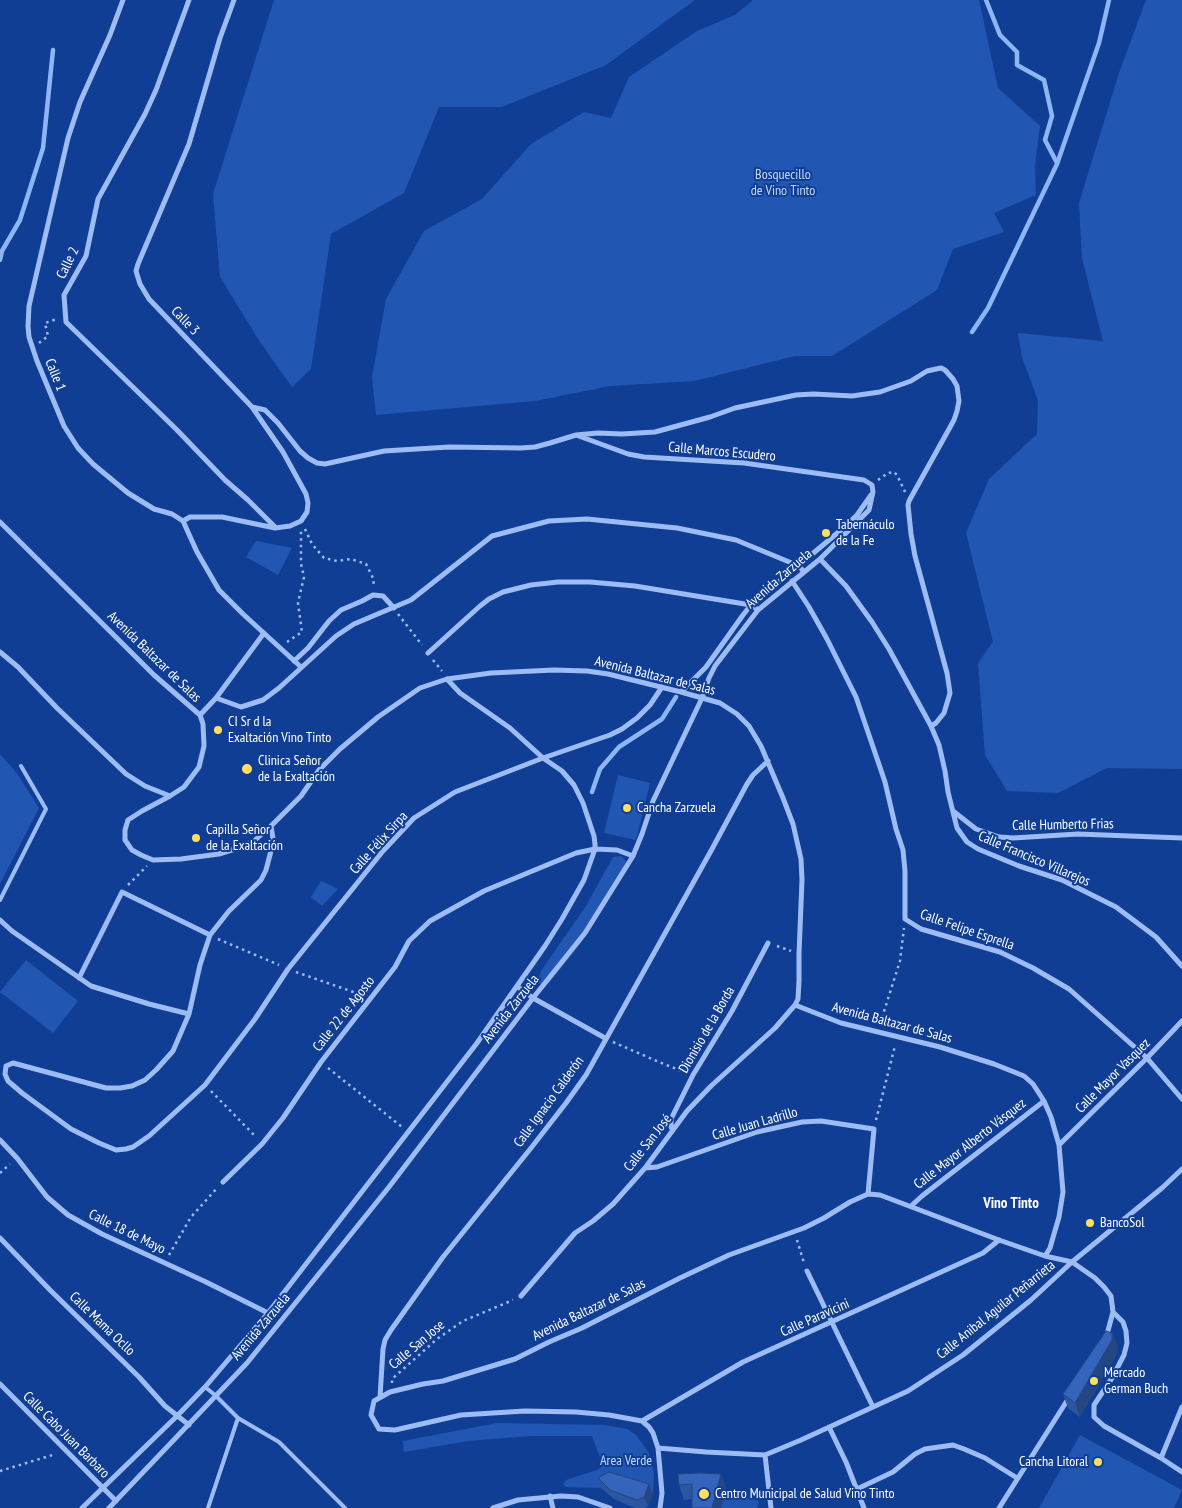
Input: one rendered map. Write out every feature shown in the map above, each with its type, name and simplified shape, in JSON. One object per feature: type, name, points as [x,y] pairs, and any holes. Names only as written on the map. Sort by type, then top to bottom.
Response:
[{"type":"street","name":"Calle 1","points":[[123,0],[110,35],[83,94],[68,138],[29,306],[29,337],[64,426],[78,448],[93,464],[128,494],[154,509],[172,514],[183,521]]},
{"type":"street","name":"Calle 2","points":[[66,317],[64,295],[86,256],[98,199],[145,114],[156,90],[189,0]]},
{"type":"street","name":"Calle 3","points":[[234,0],[220,38],[189,144],[136,272],[140,284],[149,299],[252,407],[283,452],[306,494],[307,512],[301,521]]},
{"type":"street","points":[[66,317],[66,322],[275,528]]},
{"type":"street","points":[[252,407],[265,410],[300,451],[312,460],[325,464],[384,451],[449,447],[521,448],[535,447],[576,435],[598,432],[622,434],[656,432],[735,408],[796,395],[852,396],[871,394],[911,381],[927,371],[941,368],[950,373],[956,386],[959,401],[957,411],[954,420],[909,501],[908,516],[915,556],[947,673],[950,693],[944,713],[931,726]]},
{"type":"street","name":"Calle Marcos Escudero","points":[[576,435],[628,454],[666,459],[744,462],[869,482]]},
{"type":"street","points":[[681,692],[706,667],[751,605],[857,515],[873,492],[872,485],[869,482]]},
{"type":"street","name":"Avenida Zarzuela","points":[[109,1508],[247,1363],[389,1187],[532,998],[584,933],[633,856],[653,801],[702,698],[715,666],[758,610],[820,559],[868,510],[873,492]]},
{"type":"street","points":[[301,521],[290,526],[275,528],[222,517],[190,517],[183,521],[197,552],[219,590],[301,667]]},
{"type":"street","points":[[216,698],[242,707],[263,700],[280,688],[336,636],[354,624],[411,600],[492,536],[548,521],[587,519],[677,528],[736,540],[798,566],[804,572]]},
{"type":"street","name":"Avenida Baltazar de Salas","points":[[0,522],[154,674],[200,715],[203,724],[204,746],[199,767],[184,787],[128,820],[125,840],[132,850],[153,860],[181,859],[219,854],[254,841],[301,796],[319,770],[340,748],[370,723],[420,688],[447,679],[491,673],[554,670],[587,671],[662,686],[720,703],[737,714],[749,726],[768,761],[793,824],[801,859],[799,981],[798,999],[795,1005],[841,1023],[940,1047],[1013,1071],[1024,1076],[1033,1084],[1044,1101],[1051,1117],[1059,1145],[1063,1192],[1059,1217],[1045,1256]]},
{"type":"street","name":"Calle Francisco Villarejos","points":[[820,559],[846,586],[872,622],[931,726],[939,745],[957,828],[967,842],[978,849],[1019,866],[1062,880],[1116,908],[1156,938],[1182,966]]},
{"type":"street","name":"Calle Felipe Esprella","points":[[792,581],[827,639],[856,697],[885,782],[903,850],[905,919],[921,929],[1000,952],[1069,989],[1147,1058],[1182,1099]]},
{"type":"street","points":[[428,653],[489,600],[503,592],[531,585],[558,582],[590,582],[635,586],[751,605],[758,610]]},
{"type":"street","points":[[294,661],[341,610],[362,602],[373,595],[383,596],[394,608]]},
{"type":"street","points":[[200,715],[216,698],[264,633]]},
{"type":"street","points":[[0,652],[18,667],[126,774],[145,786],[170,796]]},
{"type":"street","points":[[447,679],[460,693],[510,728],[543,758],[562,771],[574,785],[583,803],[594,836],[595,850]]},
{"type":"street","name":"Calle Félix Sirpa","points":[[189,1014],[173,1052],[144,1080],[132,1086],[106,1088],[18,1063],[7,1065],[5,1074],[8,1080],[22,1093],[72,1128],[116,1150],[133,1147],[149,1136],[205,1085],[255,1019],[288,969],[383,851],[414,818],[455,792],[622,729],[650,705],[662,686]]},
{"type":"street","name":"Calle Ignacio Calderón","points":[[380,1397],[383,1349],[385,1340],[391,1330],[443,1257],[586,1075],[746,784],[768,761]]},
{"type":"street","name":"Calle Humberto Frias","points":[[953,811],[976,829],[1013,838],[1078,834],[1182,838]]},
{"type":"street","points":[[0,920],[12,931],[92,986],[189,1014],[200,966],[210,935],[229,911],[261,880],[266,870],[273,839],[271,826]]},
{"type":"street","name":"Avenida Zarzuela","points":[[82,1508],[205,1387],[268,1313],[409,1132],[518,987],[567,912],[584,880],[595,850]]},
{"type":"street","name":"Calle 22 de Agosto","points":[[223,1182],[262,1144],[284,1118],[321,1062],[394,966],[409,941],[430,921],[484,891],[576,853],[595,850],[617,850],[633,856]]},
{"type":"street","points":[[79,978],[122,892],[210,935]]},
{"type":"street","name":"Dionisio de la Borda","points":[[673,1130],[670,1127],[672,1119],[693,1075],[732,1011],[768,943]]},
{"type":"street","points":[[518,987],[532,998],[605,1038]]},
{"type":"street","name":"Calle San José","points":[[521,1296],[575,1233],[594,1221],[613,1204],[645,1168],[687,1111],[711,1086],[775,1028],[795,1005]]},
{"type":"street","name":"Calle Mayor Vasquez","points":[[1059,1145],[1182,1021]]},
{"type":"street","name":"Calle Mayor Alberto Vásquez","points":[[911,1206],[1044,1101]]},
{"type":"street","name":"Calle Juan Ladrillo","points":[[645,1168],[657,1167],[757,1132],[802,1122],[821,1121],[874,1129]]},
{"type":"street","points":[[874,1129],[868,1194],[880,1195],[999,1240],[1045,1256],[1072,1262],[1104,1287],[1111,1296],[1113,1312],[1103,1345]]},
{"type":"street","name":"Calle 18 de Mayo","points":[[0,1140],[17,1158],[48,1198],[68,1215],[102,1234],[268,1313]]},
{"type":"street","name":"Calle Anibal Aguilar Peñarrieta","points":[[658,1448],[765,1455],[908,1390],[963,1355],[1031,1300],[1072,1262],[1162,1188],[1182,1169]]},
{"type":"street","name":"Avenida Baltazar de Salas","points":[[380,1397],[390,1392],[443,1381],[515,1359],[582,1328],[622,1306],[713,1262],[824,1218],[850,1202],[868,1194]]},
{"type":"street","name":"Calle Mama Ocllo","points":[[0,1238],[50,1290],[140,1377],[165,1406],[189,1425]]},
{"type":"street","name":"Calle Paravicini","points":[[642,1421],[743,1362],[983,1253],[999,1240]]},
{"type":"street","points":[[807,1271],[872,1407]]},
{"type":"street","points":[[1113,1312],[1123,1322],[1127,1343],[1124,1355],[1112,1378],[1094,1405],[1094,1417],[1104,1426],[1182,1472]]},
{"type":"street","name":"Calle Cabo Juan Barbaro","points":[[0,1384],[116,1501]]},
{"type":"street","points":[[999,1508],[1073,1391]]},
{"type":"street","points":[[380,1397],[374,1401],[371,1415],[379,1429],[395,1430],[461,1415],[525,1411],[576,1412],[642,1421],[653,1433],[658,1448],[662,1477],[660,1508]]},
{"type":"street","points":[[1160,1458],[1182,1407]]},
{"type":"street","points":[[829,1427],[864,1508]]},
{"type":"street","points":[[857,1489],[893,1472],[915,1454],[925,1449],[953,1445],[985,1458],[1017,1478]]},
{"type":"street","points":[[765,1455],[771,1508]]},
{"type":"street","points":[[550,1496],[553,1508]]},
{"type":"street","points":[[493,1508],[518,1500],[550,1496],[578,1497],[610,1508]]},
{"type":"lane","points":[[0,900],[46,808],[21,766]]},
{"type":"lane","points":[[205,1387],[216,1395],[238,1418],[279,1442],[345,1508]]},
{"type":"lane","points":[[208,1508],[238,1418]]},
{"type":"path","points":[[32,345],[48,336],[45,323],[66,317]]},
{"type":"path","points":[[869,482],[881,479],[888,473],[894,472],[909,501]]},
{"type":"path","points":[[301,521],[312,544],[324,558],[337,561],[351,559],[366,564],[374,580],[373,595]]},
{"type":"path","points":[[280,647],[302,632],[298,603],[304,577],[301,564],[301,521]]},
{"type":"path","points":[[394,608],[447,679]]},
{"type":"path","points":[[122,892],[153,860]]},
{"type":"path","points":[[878,1031],[900,961],[905,919]]},
{"type":"path","points":[[768,943],[799,954]]},
{"type":"path","points":[[874,1129],[898,1037]]},
{"type":"path","points":[[605,1038],[693,1075]]},
{"type":"path","points":[[321,1062],[409,1132]]},
{"type":"path","points":[[205,1085],[262,1144]]},
{"type":"path","points":[[0,1173],[17,1158]]},
{"type":"path","points":[[164,1263],[191,1217],[223,1182]]},
{"type":"path","points":[[794,1231],[807,1271]]},
{"type":"path","name":"Calle San Jose","points":[[390,1392],[392,1379],[437,1339],[463,1321],[521,1296]]},
{"type":"path","points":[[0,1471],[65,1451]]},
{"type":"green space","points":[[274,0],[695,0],[606,65],[502,107],[439,107],[404,193],[331,234],[311,369],[292,387],[260,342],[220,277],[213,194]]},
{"type":"green space","name":"Bosquecillo de Vino Tinto","points":[[753,0],[979,0],[998,88],[1040,126],[1035,166],[1036,195],[994,213],[1004,232],[953,249],[937,290],[832,356],[795,356],[695,381],[610,386],[535,401],[376,415],[372,377],[386,299],[424,231],[482,199],[531,144],[584,112],[611,118],[629,77],[697,31],[735,15]]},
{"type":"green space","points":[[1146,0],[1182,0],[1182,769],[1107,768],[1058,793],[1007,791],[985,755],[978,663],[993,642],[966,533],[989,479],[1037,434],[1038,401],[1022,357],[1018,333],[1103,341],[1082,258],[1079,203],[1119,73]]},
{"type":"green space","points":[[256,541],[292,548],[278,575],[246,557]]},
{"type":"green space","points":[[0,754],[16,772],[39,808],[0,884]]},
{"type":"green space","name":"Cancha Zarzuela","points":[[618,775],[650,783],[636,840],[604,833]]},
{"type":"green space","points":[[621,856],[626,861],[624,867],[603,909],[581,943],[549,983],[542,985],[537,982],[541,971],[586,906],[613,857]]},
{"type":"green space","points":[[321,881],[338,889],[322,906],[311,897]]},
{"type":"green space","points":[[26,960],[78,1001],[53,1033],[0,992]]},
{"type":"green space","name":"Area Verde","points":[[497,1423],[604,1425],[627,1429],[636,1435],[649,1453],[654,1474],[653,1494],[601,1488],[566,1487],[563,1484],[566,1480],[597,1470],[603,1466],[592,1436],[531,1436],[468,1441],[404,1452],[403,1441]]},
{"type":"green space","name":"Cancha Litoral","points":[[1080,1435],[1182,1490],[1174,1508],[1039,1508]]},
{"type":"green space","points":[[725,1493],[759,1501],[757,1508],[721,1508]]},
{"type":"building","points":[[1106,1331],[1112,1333],[1112,1340],[1075,1403],[1063,1394]]},
{"type":"building","points":[[609,1472],[649,1484],[644,1497],[637,1500],[610,1490],[598,1478]]},
{"type":"building","points":[[678,1474],[721,1474],[712,1508],[692,1508],[692,1484],[679,1485]]},
{"type":"waterway","points":[[986,0],[1000,35],[1017,52],[1017,65],[1044,80],[1052,116],[1045,140],[1057,163]]},
{"type":"waterway","points":[[972,332],[988,308],[1057,164],[1099,43],[1109,0]]},
{"type":"waterway","points":[[0,260],[2,251],[20,220],[43,148],[53,50]]},
{"type":"waterway","points":[[592,792],[600,769],[619,747],[662,719],[676,697]]},
{"type":"place","name":"Tabernáculo de la Fe","points":[[826,533]]},
{"type":"place","name":"CI Sr d la Exaltación Vino Tinto","points":[[218,730]]},
{"type":"place","name":"Clinica Señor de la Exaltación","points":[[247,769]]},
{"type":"place","name":"Cancha Zarzuela","points":[[627,808]]},
{"type":"place","name":"Capilla Señor de la Exaltación","points":[[196,838]]},
{"type":"place","name":"BancoSol","points":[[1090,1223]]},
{"type":"place","name":"Mercado German Buch","points":[[1094,1381]]},
{"type":"place","name":"Cancha Litoral","points":[[1098,1462]]},
{"type":"place","name":"Centro Municipal de Salud Vino Tinto","points":[[704,1494]]},
{"type":"district","name":"Vino Tinto","points":[[1011,1204]]}]
